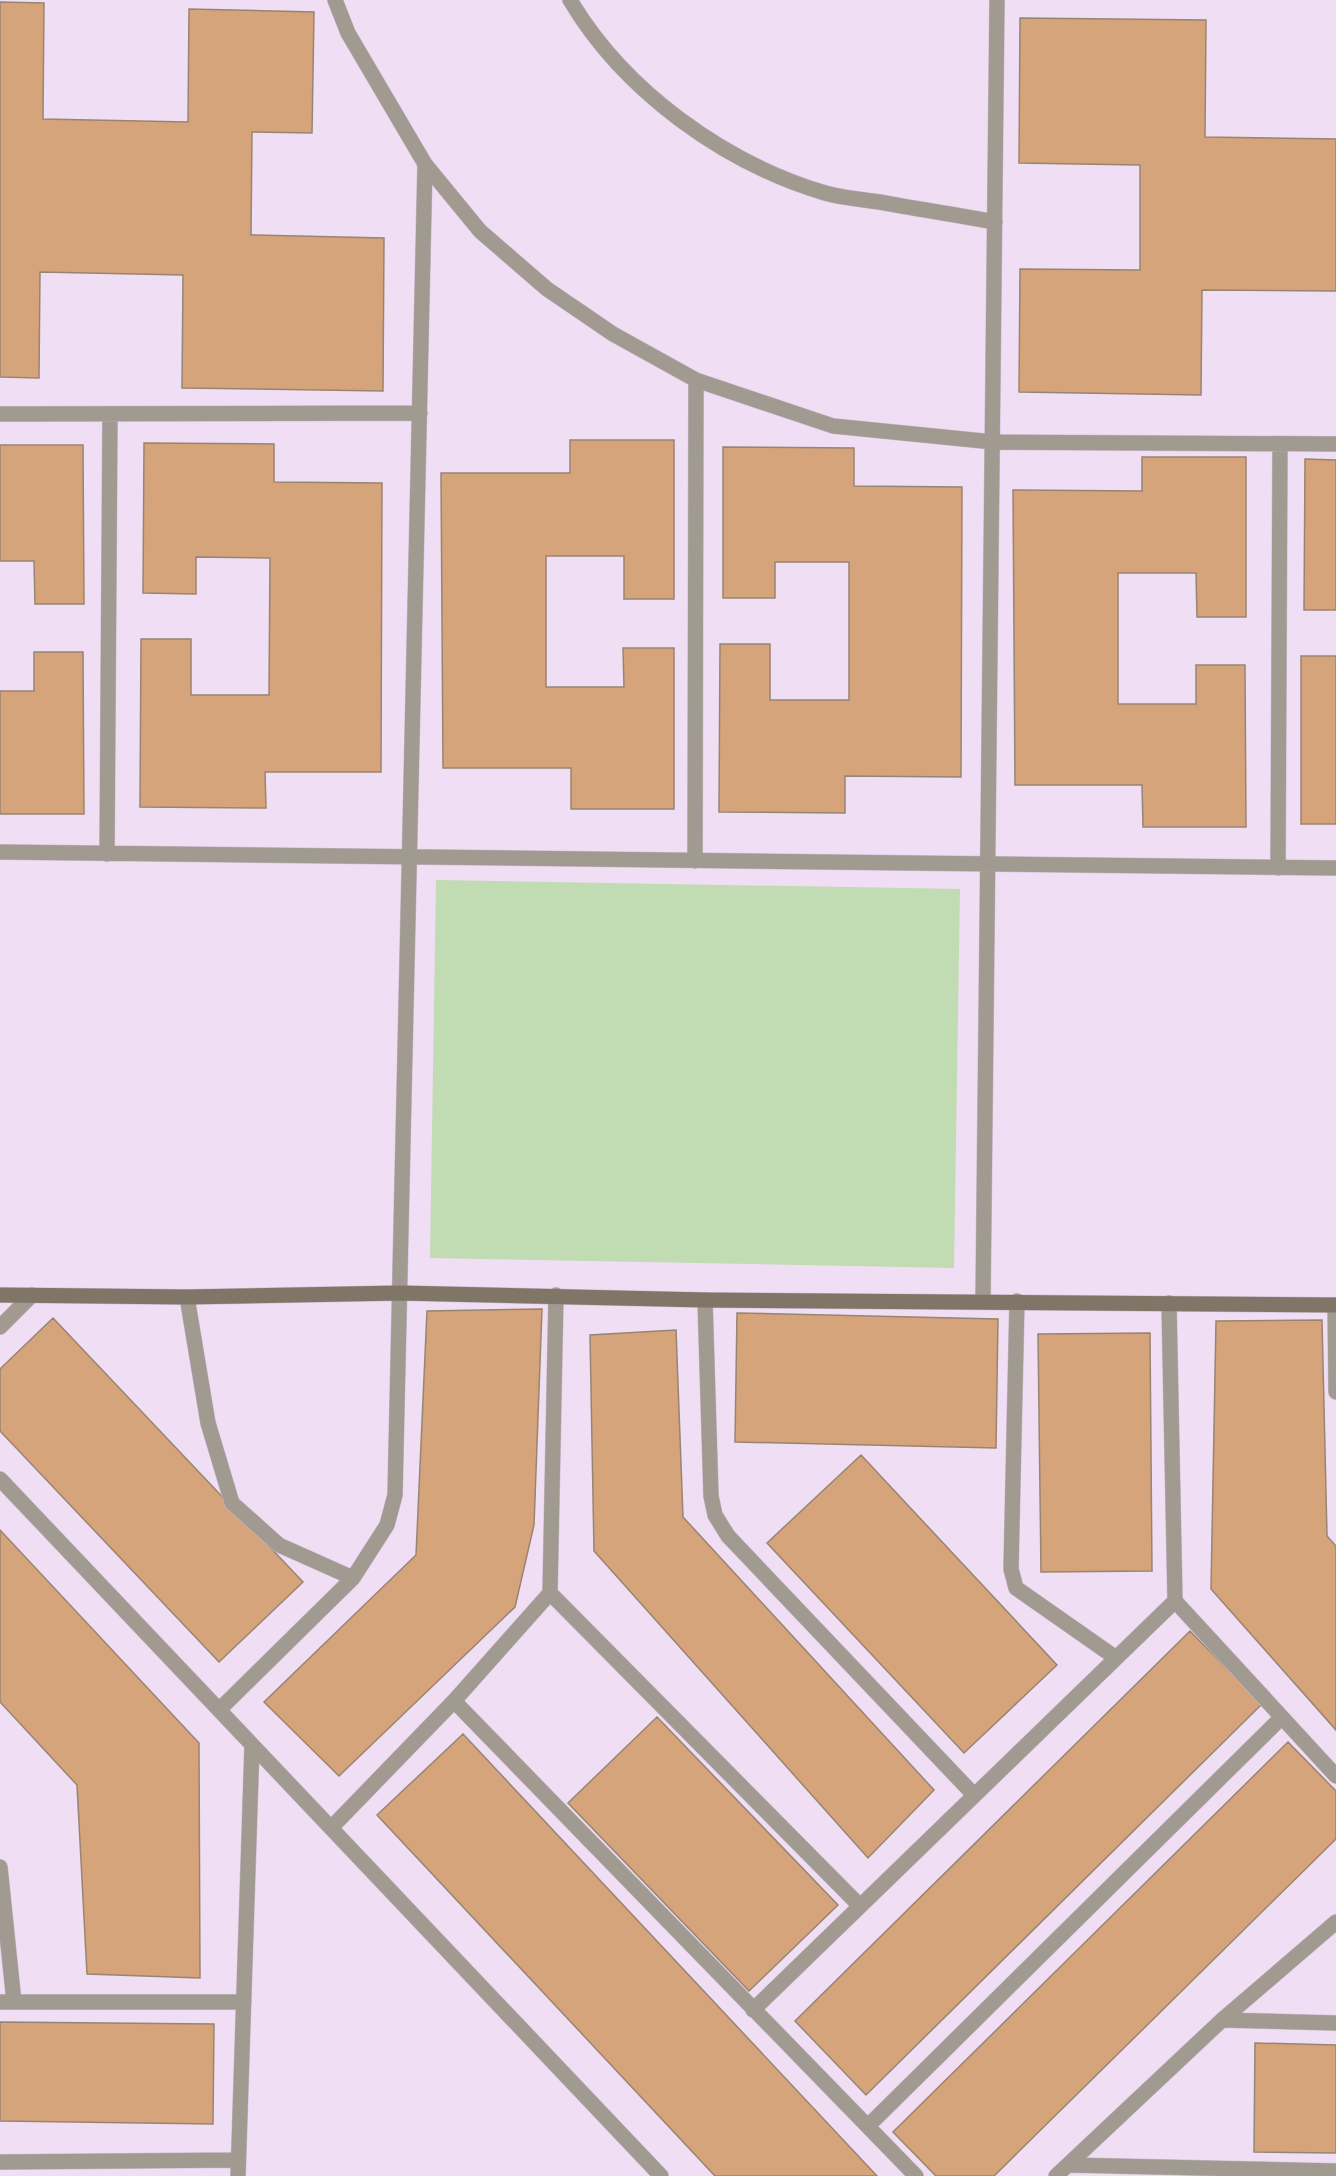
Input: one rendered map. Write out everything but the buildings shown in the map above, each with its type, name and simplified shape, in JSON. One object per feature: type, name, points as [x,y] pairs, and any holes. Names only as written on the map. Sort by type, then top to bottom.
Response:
[{"type":"street","points":[[335,0],[348,33],[425,164],[480,231],[548,289],[613,334],[696,380],[833,426],[993,442],[1336,444]]},
{"type":"street","points":[[570,0],[584,24],[633,78],[691,130],[748,163],[826,193],[995,222]]},
{"type":"street","points":[[983,1300],[998,0]]},
{"type":"street","points":[[219,1710],[353,1578],[387,1525],[396,1495],[425,164]]},
{"type":"street","points":[[695,861],[696,380]]},
{"type":"street","points":[[0,414],[420,413]]},
{"type":"street","points":[[106,854],[110,414]]},
{"type":"street","points":[[1278,868],[1280,444]]},
{"type":"street","points":[[0,852],[1336,868]]},
{"type":"street","points":[[0,1295],[187,1297],[400,1293],[705,1300],[1017,1300],[1335,1305],[1336,1392]]},
{"type":"street","points":[[0,1327],[32,1295]]},
{"type":"street","points":[[331,1828],[454,1701],[550,1593],[556,1295]]},
{"type":"street","points":[[187,1297],[208,1423],[232,1503],[279,1545],[353,1578]]},
{"type":"street","points":[[705,1300],[711,1496],[715,1515],[728,1536],[974,1795]]},
{"type":"street","points":[[1017,1300],[1011,1569],[1016,1588],[1116,1658]]},
{"type":"street","points":[[1169,1303],[1175,1600],[1336,1776]]},
{"type":"street","points":[[0,1479],[661,2176]]},
{"type":"street","points":[[550,1593],[860,1906]]},
{"type":"street","points":[[753,2010],[1175,1600]]},
{"type":"street","points":[[454,1701],[916,2176]]},
{"type":"street","points":[[867,2126],[1281,1718]]},
{"type":"street","points":[[238,2176],[252,1745]]},
{"type":"street","points":[[0,1867],[7,2002],[244,2002]]},
{"type":"street","points":[[1056,2176],[1222,2020],[1336,1922]]},
{"type":"street","points":[[1222,2020],[1336,2023]]},
{"type":"street","points":[[0,2162],[238,2160]]},
{"type":"street","points":[[1068,2165],[1336,2170]]},
{"type":"green space","points":[[436,880],[960,889],[954,1268],[430,1258]]}]
